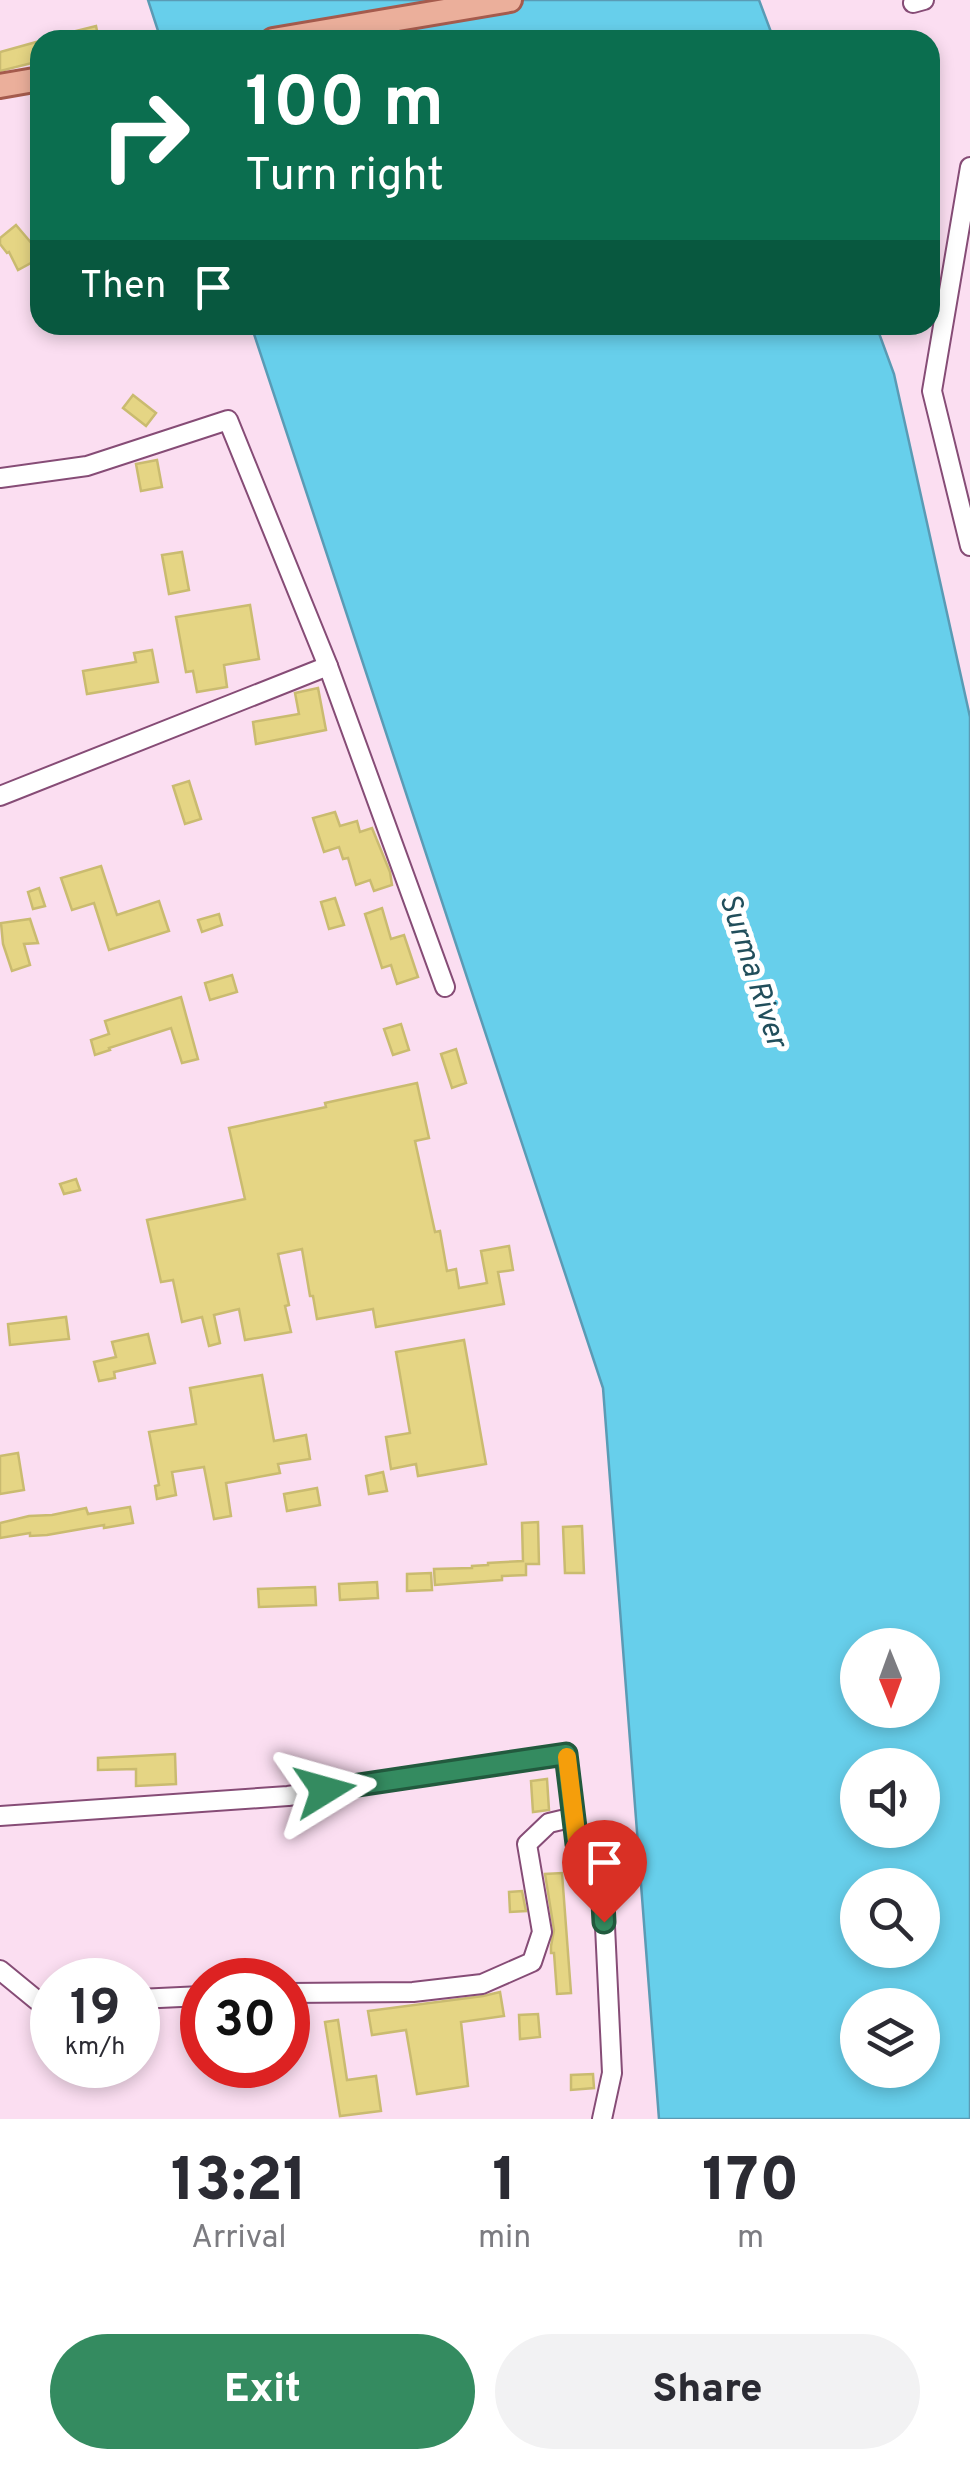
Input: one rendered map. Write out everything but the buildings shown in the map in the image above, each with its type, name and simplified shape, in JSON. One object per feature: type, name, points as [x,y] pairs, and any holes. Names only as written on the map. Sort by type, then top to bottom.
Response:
[{"type":"main road","points":[[332,30],[510,0]]},
{"type":"main road","points":[[0,86],[30,81]]},
{"type":"street","points":[[970,167],[932,392],[970,546]]},
{"type":"street","points":[[0,478],[87,466],[228,420],[328,666],[444,987]]},
{"type":"street","points":[[0,796],[328,666]]},
{"type":"street","points":[[0,1816],[288,1796],[566,1754],[577,1844],[602,1884],[612,2073],[602,2119]]},
{"type":"street","points":[[310,1994],[414,1992],[482,1984],[532,1962],[542,1932],[526,1844],[550,1823],[574,1817]]},
{"type":"street","points":[[0,1970],[30,1994]]},
{"type":"water","points":[[148,0],[759,0],[770,30],[158,30]]},
{"type":"water","name":"Surma River","points":[[254,335],[880,335],[894,374],[970,717],[970,2119],[659,2119],[603,1388]]},
{"type":"slow traffic","points":[[567,1757],[577,1841]]},
{"type":"route","points":[[325,1790],[566,1754],[577,1844],[602,1884],[604,1922]]}]
